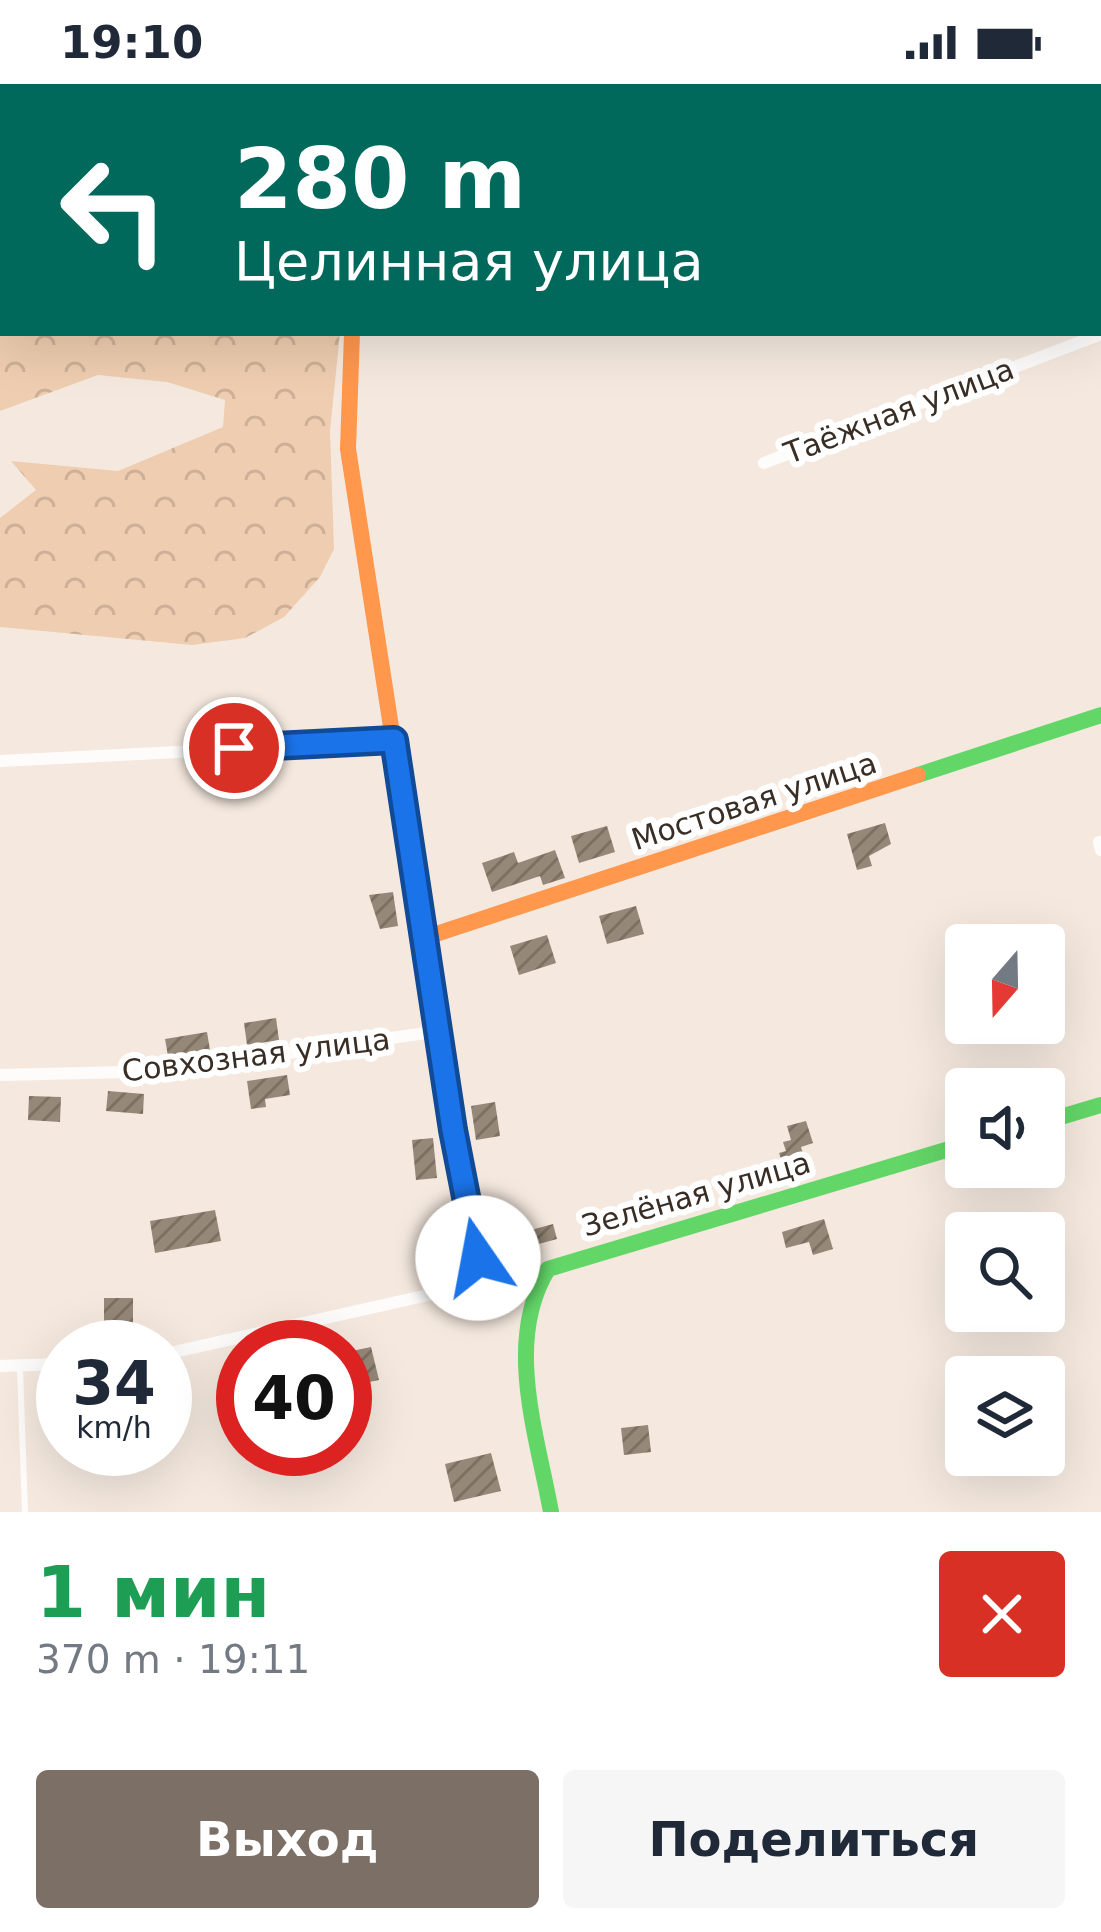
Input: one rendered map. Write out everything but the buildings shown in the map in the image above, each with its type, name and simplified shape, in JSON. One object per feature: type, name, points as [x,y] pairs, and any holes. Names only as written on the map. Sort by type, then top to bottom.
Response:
[{"type":"street","points":[[352,336],[348,449],[467,1205],[486,1282]]},
{"type":"street","name":"Таёжная улица","points":[[764,463],[1096,336]]},
{"type":"street","name":"Мостовая улица","points":[[424,938],[1101,716]]},
{"type":"street","points":[[0,761],[394,740]]},
{"type":"street","name":"Совхозная улица","points":[[0,1075],[168,1071],[439,1030]]},
{"type":"street","points":[[1065,1116],[1101,1106]]},
{"type":"street","name":"Зелёная улица","points":[[535,1283],[548,1269],[570,1259],[945,1150]]},
{"type":"street","points":[[192,1348],[486,1282],[535,1283],[524,1317],[525,1345],[551,1512]]},
{"type":"street","points":[[0,1366],[36,1365]]},
{"type":"lane","points":[[20,1365],[25,1512]]},
{"type":"green space","points":[[0,336],[340,336],[330,431],[334,549],[320,577],[284,617],[245,638],[192,645],[0,627],[0,518],[36,490],[11,461],[118,471],[223,427],[225,400],[167,382],[98,375],[0,411]]},
{"type":"traffic: fast","points":[[918,775],[1101,715]]},
{"type":"traffic: fast","points":[[448,1095],[486,1282]]},
{"type":"traffic: fast","points":[[1065,1116],[1101,1105]]},
{"type":"traffic: fast","points":[[551,1512],[532,1420],[526,1357],[535,1297],[548,1269],[945,1150]]},
{"type":"traffic: slow","points":[[352,336],[348,449],[448,1095]]},
{"type":"traffic: slow","points":[[424,938],[918,775]]},
{"type":"route","points":[[234,748],[394,740],[453,1130],[478,1258]]}]
